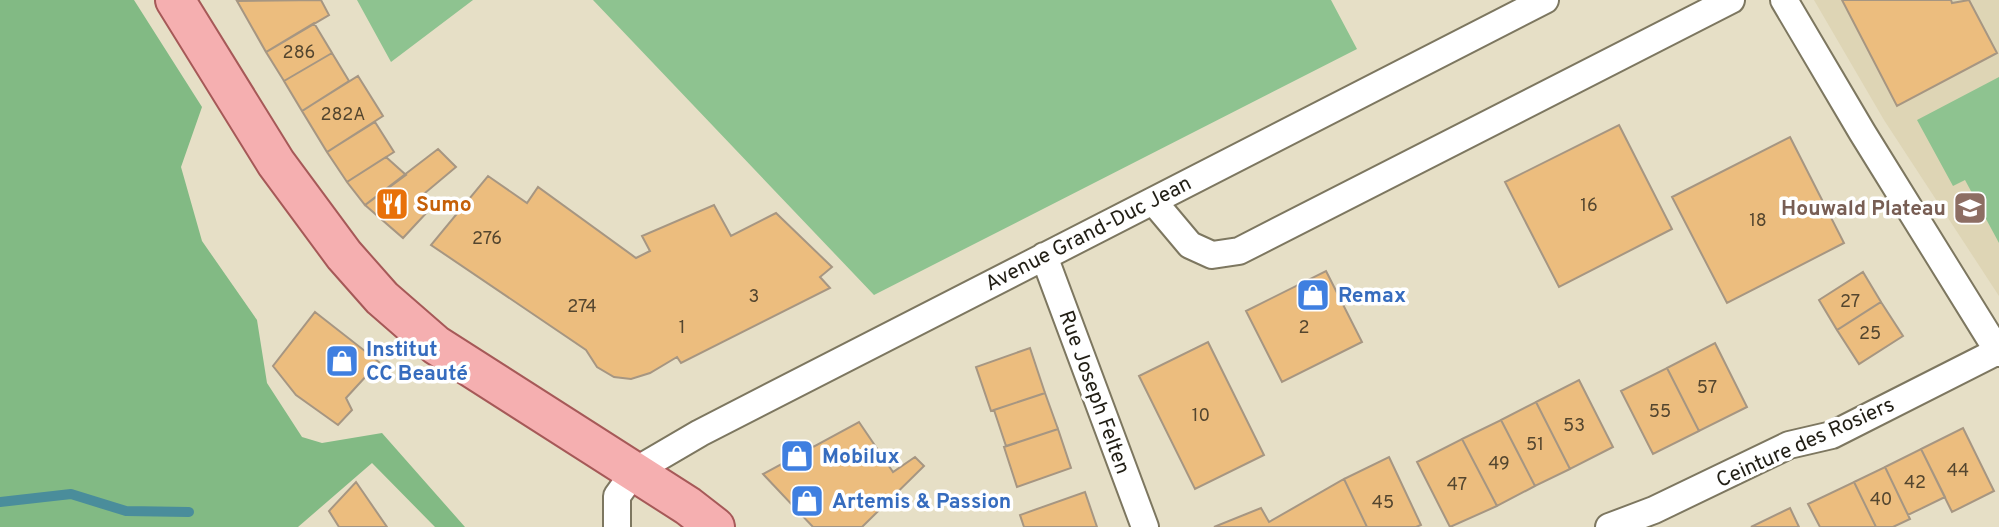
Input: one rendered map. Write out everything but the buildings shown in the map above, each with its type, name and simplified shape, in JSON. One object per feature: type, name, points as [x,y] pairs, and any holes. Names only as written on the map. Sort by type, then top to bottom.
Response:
[{"type":"main road","points":[[175,0],[276,163],[344,255],[382,298],[436,345],[635,471],[715,527]]},
{"type":"street","name":"Avenue Grand-Duc Jean","points":[[635,471],[712,426],[1545,0]]},
{"type":"street","points":[[1153,201],[1189,244],[1212,255],[1239,251],[1731,0]]},
{"type":"street","points":[[1784,0],[1998,352]]},
{"type":"street","name":"Rue Joseph Felten","points":[[1044,256],[1145,527]]},
{"type":"street","name":"Ceinture des Rosiers","points":[[1609,527],[1654,510],[1789,446],[1832,435],[1998,352]]},
{"type":"street","points":[[617,527],[617,496],[635,471]]},
{"type":"shaded area","name":"Houwald Plateau","points":[[1814,0],[1999,0],[1999,296],[1884,120]]},
{"type":"green space","points":[[0,0],[134,0],[202,107],[181,167],[202,241],[257,320],[267,383],[302,437],[322,443],[382,433],[465,527],[435,527],[372,463],[298,527],[0,527]]},
{"type":"green space","points":[[357,0],[473,0],[391,62]]},
{"type":"green space","points":[[593,0],[1331,0],[1357,49],[874,295]]},
{"type":"green space","points":[[1999,77],[1999,243],[1965,180],[1953,186],[1917,120]]},
{"type":"waterway","points":[[0,502],[71,494],[126,511],[189,512]]},
{"type":"place","name":"Sumo","points":[[392,204]]},
{"type":"place","name":"Houwald Plateau","points":[[1970,208]]},
{"type":"place","name":"Remax","points":[[1313,295]]},
{"type":"place","name":"Institut CC Beauté","points":[[342,361]]},
{"type":"place","name":"Mobilux","points":[[797,456]]},
{"type":"place","name":"Artemis & Passion","points":[[807,501]]}]
